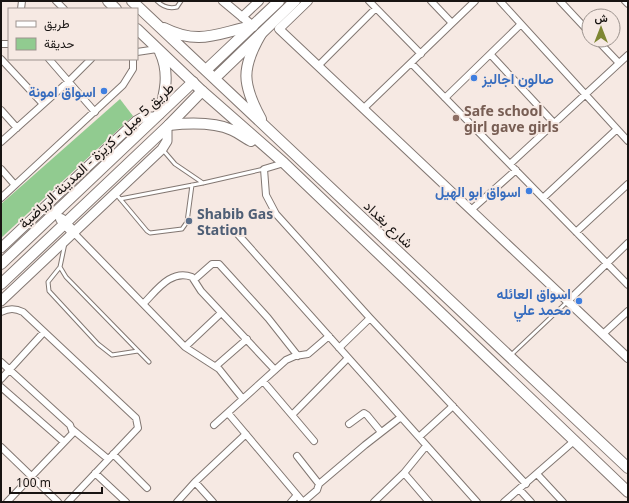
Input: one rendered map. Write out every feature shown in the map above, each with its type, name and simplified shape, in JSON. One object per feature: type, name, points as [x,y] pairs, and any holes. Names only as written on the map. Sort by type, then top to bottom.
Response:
[{"type":"main road","name":"شارع بغداد","points":[[132,1],[628,468]]},
{"type":"main road","points":[[206,70],[279,1]]},
{"type":"main road","points":[[215,78],[295,1]]},
{"type":"main road","points":[[153,22],[180,35],[196,38],[209,37],[253,26]]},
{"type":"main road","name":"شارع بغداد","points":[[138,30],[202,91],[284,163],[628,492]]},
{"type":"main road","points":[[261,34],[250,52],[246,75],[248,92],[266,128]]},
{"type":"main road","points":[[1,248],[136,121],[144,117],[157,116],[166,84],[165,67],[158,50]]},
{"type":"main road","name":"طريق 5 ميل - كزيزة - المدينة الرياضية","points":[[1,264],[193,82]]},
{"type":"main road","name":"طريق 5 ميل - كزيزة - المدينة الرياضية","points":[[1,284],[168,126],[202,91]]},
{"type":"main road","points":[[1,301],[70,236],[117,196],[162,149],[167,141],[168,126],[194,124],[231,130],[269,151]]},
{"type":"main road","points":[[55,213],[64,223],[70,236]]},
{"type":"street","points":[[223,1],[253,26]]},
{"type":"street","points":[[242,17],[258,1]]},
{"type":"street","points":[[308,1],[279,29],[628,358]]},
{"type":"street","points":[[369,1],[421,54]]},
{"type":"street","points":[[431,1],[452,23]]},
{"type":"street","points":[[363,109],[475,1]]},
{"type":"street","points":[[500,1],[628,141]]},
{"type":"street","points":[[560,1],[581,23]]},
{"type":"street","points":[[625,1],[628,4]]},
{"type":"street","points":[[318,66],[376,8]]},
{"type":"street","points":[[445,98],[491,55],[521,24]]},
{"type":"street","points":[[605,48],[619,63]]},
{"type":"street","points":[[138,52],[158,50]]},
{"type":"street","points":[[491,55],[554,123]]},
{"type":"street","points":[[510,164],[628,55]]},
{"type":"street","points":[[1,59],[43,104]]},
{"type":"street","points":[[50,60],[95,112]]},
{"type":"street","points":[[1,142],[69,81],[89,60]]},
{"type":"street","points":[[1,198],[126,82],[132,69],[133,60]]},
{"type":"street","points":[[411,63],[628,285]]},
{"type":"street","points":[[1,110],[17,128]]},
{"type":"street","points":[[543,198],[617,130]]},
{"type":"street","points":[[284,163],[264,169],[266,195],[276,214],[370,318],[526,484]]},
{"type":"street","points":[[1,169],[15,185]]},
{"type":"street","points":[[471,210],[516,170]]},
{"type":"street","points":[[576,232],[628,184]]},
{"type":"street","points":[[234,230],[475,501]]},
{"type":"street","points":[[70,236],[144,303],[186,347],[200,358],[216,366],[243,398]]},
{"type":"street","points":[[568,301],[628,243]]},
{"type":"street","points":[[195,279],[212,264],[220,265],[268,318],[298,356]]},
{"type":"street","points":[[144,303],[165,282],[173,277],[185,275],[195,279],[201,291],[275,370]]},
{"type":"street","points":[[1,312],[7,309],[16,309],[23,312],[136,418],[138,428],[68,502]]},
{"type":"street","points":[[603,334],[628,311]]},
{"type":"street","points":[[186,347],[222,312]]},
{"type":"street","points":[[339,348],[370,318]]},
{"type":"street","points":[[1,379],[44,332]]},
{"type":"street","points":[[214,425],[289,358],[310,353],[329,336]]},
{"type":"street","points":[[216,366],[247,339]]},
{"type":"street","points":[[292,415],[348,358]]},
{"type":"street","points":[[1,362],[72,429],[111,457],[147,488]]},
{"type":"street","points":[[263,381],[314,441]]},
{"type":"street","points":[[1,387],[64,442]]},
{"type":"street","points":[[419,437],[453,406]]},
{"type":"street","points":[[228,413],[303,502],[317,490],[320,484],[401,417]]},
{"type":"street","points":[[349,424],[364,413],[381,432]]},
{"type":"street","points":[[7,502],[73,433],[72,429]]},
{"type":"street","points":[[177,502],[195,482],[246,434]]},
{"type":"street","points":[[504,502],[574,441]]},
{"type":"street","points":[[374,502],[404,473],[426,446]]},
{"type":"street","points":[[1,447],[58,502]]},
{"type":"street","points":[[297,456],[320,484]]},
{"type":"street","points":[[404,473],[429,502]]},
{"type":"street","points":[[95,474],[126,502]]},
{"type":"street","points":[[536,474],[562,502]]},
{"type":"street","points":[[195,482],[213,502]]},
{"type":"street","points":[[519,489],[531,502]]},
{"type":"street","points":[[291,502],[297,495]]},
{"type":"lane","points":[[157,1],[166,7],[171,8],[177,7],[181,1]]},
{"type":"lane","points":[[162,149],[175,164],[202,183]]},
{"type":"lane","points":[[117,196],[192,185],[264,169]]},
{"type":"lane","points":[[117,196],[147,231],[182,229],[187,222],[192,185]]},
{"type":"lane","points":[[70,236],[60,267],[48,282],[49,291],[98,344],[112,355],[138,351]]},
{"type":"lane","points":[[60,267],[66,277],[150,362]]},
{"type":"lane","points":[[510,356],[568,301]]},
{"type":"green space","points":[[120,99],[133,116],[1,238],[1,204]]},
{"type":"place","name":"صالون اجاليز","points":[[474,78]]},
{"type":"place","name":"اسواق امونة","points":[[104,91]]},
{"type":"place","name":"Safe school girl gave girls","points":[[456,118]]},
{"type":"place","name":"اسواق ابو الهيل","points":[[529,191]]},
{"type":"place","name":"Shabib Gas Station","points":[[189,221]]},
{"type":"place","name":"اسواق العائله محمد علي","points":[[579,301]]}]
